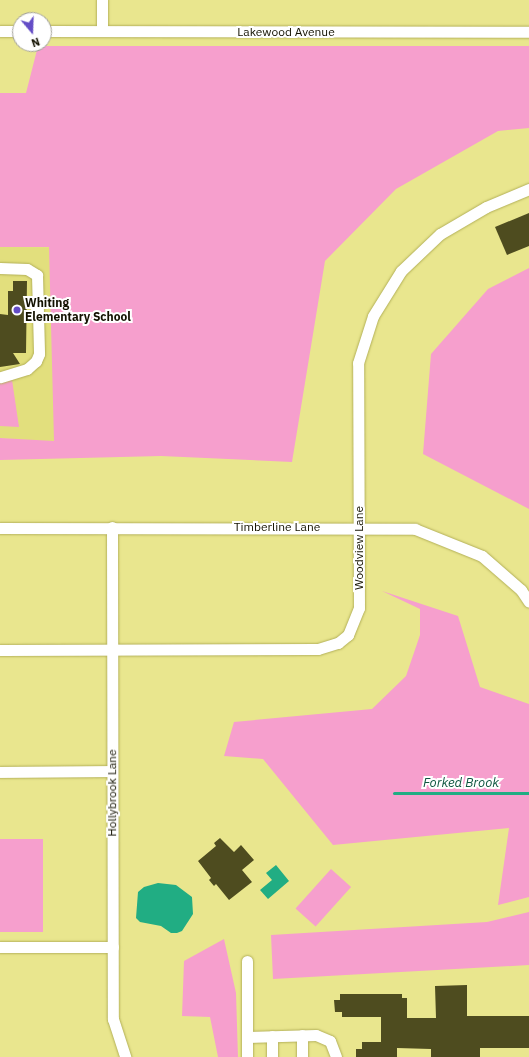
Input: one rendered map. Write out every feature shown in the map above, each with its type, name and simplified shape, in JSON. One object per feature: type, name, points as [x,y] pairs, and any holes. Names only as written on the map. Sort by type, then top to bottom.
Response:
[{"type":"street","points":[[102,0],[102,31]]},
{"type":"street","points":[[0,32],[12,31]]},
{"type":"street","name":"Lakewood Avenue","points":[[52,31],[529,32]]},
{"type":"street","name":"Woodview Lane","points":[[0,650],[318,649],[338,643],[348,635],[359,608],[360,528],[358,363],[373,316],[401,271],[440,234],[486,207],[529,189]]},
{"type":"street","points":[[0,268],[26,269],[37,275],[39,340],[39,354],[32,365],[0,377]]},
{"type":"street","name":"Timberline Lane","points":[[0,528],[112,527],[415,529],[453,542],[482,556],[521,590],[529,602]]},
{"type":"street","name":"Hollybrook Lane","points":[[112,527],[111,771],[113,1019],[125,1057]]},
{"type":"street","points":[[0,772],[111,771]]},
{"type":"street","points":[[0,948],[113,947]]},
{"type":"street","points":[[247,961],[247,1057]]},
{"type":"street","points":[[302,1035],[302,1057]]},
{"type":"street","points":[[247,1037],[316,1035],[330,1041],[336,1057]]},
{"type":"street","points":[[272,1036],[272,1057]]},
{"type":"shaded area","points":[[52,46],[529,46],[529,128],[498,131],[396,189],[325,261],[292,462],[161,456],[0,460],[0,438],[54,441],[49,247],[0,247],[0,93],[26,93],[36,52],[52,52]]},
{"type":"shaded area","points":[[0,247],[161,248],[54,442],[0,438]]},
{"type":"shaded area","points":[[529,268],[529,509],[423,454],[431,354],[488,289]]},
{"type":"shaded area","points":[[12,380],[19,427],[0,426],[0,383]]},
{"type":"shaded area","points":[[382,591],[458,616],[480,687],[529,704],[529,897],[498,905],[509,828],[333,845],[263,759],[224,756],[234,722],[372,709],[406,676],[420,635],[420,609]]},
{"type":"shaded area","points":[[0,839],[43,839],[43,932],[0,932]]},
{"type":"shaded area","points":[[276,865],[289,881],[268,899],[260,890],[272,880],[266,873]]},
{"type":"shaded area","points":[[331,869],[351,887],[316,926],[296,908]]},
{"type":"shaded area","points":[[158,883],[176,885],[192,897],[193,914],[182,931],[171,933],[161,926],[140,922],[136,918],[138,892],[144,887]]},
{"type":"shaded area","points":[[529,912],[529,965],[273,979],[271,935],[487,922]]},
{"type":"shaded area","points":[[224,939],[236,993],[238,1057],[218,1057],[210,1017],[182,1016],[184,961]]},
{"type":"building","points":[[529,213],[529,246],[507,255],[495,227]]},
{"type":"building","name":"Whiting Elementary School","points":[[13,281],[27,281],[26,353],[13,353],[20,364],[0,367],[0,314],[8,315],[8,291],[13,291]]},
{"type":"building","points":[[220,838],[234,852],[241,845],[254,860],[242,870],[252,882],[229,900],[216,884],[214,886],[209,880],[211,878],[198,861],[216,846],[214,843]]},
{"type":"building","points":[[467,985],[467,1016],[529,1016],[529,1048],[480,1048],[480,1057],[431,1057],[431,1049],[397,1048],[397,1057],[356,1057],[356,1049],[362,1049],[362,1042],[381,1042],[381,1017],[342,1017],[342,1012],[335,1012],[334,1000],[340,1000],[340,994],[402,994],[402,998],[407,998],[407,1018],[436,1018],[435,986]]},
{"type":"waterway","name":"Forked Brook","points":[[394,793],[529,793]]},
{"type":"place","name":"Whiting Elementary School","points":[[17,310]]}]
